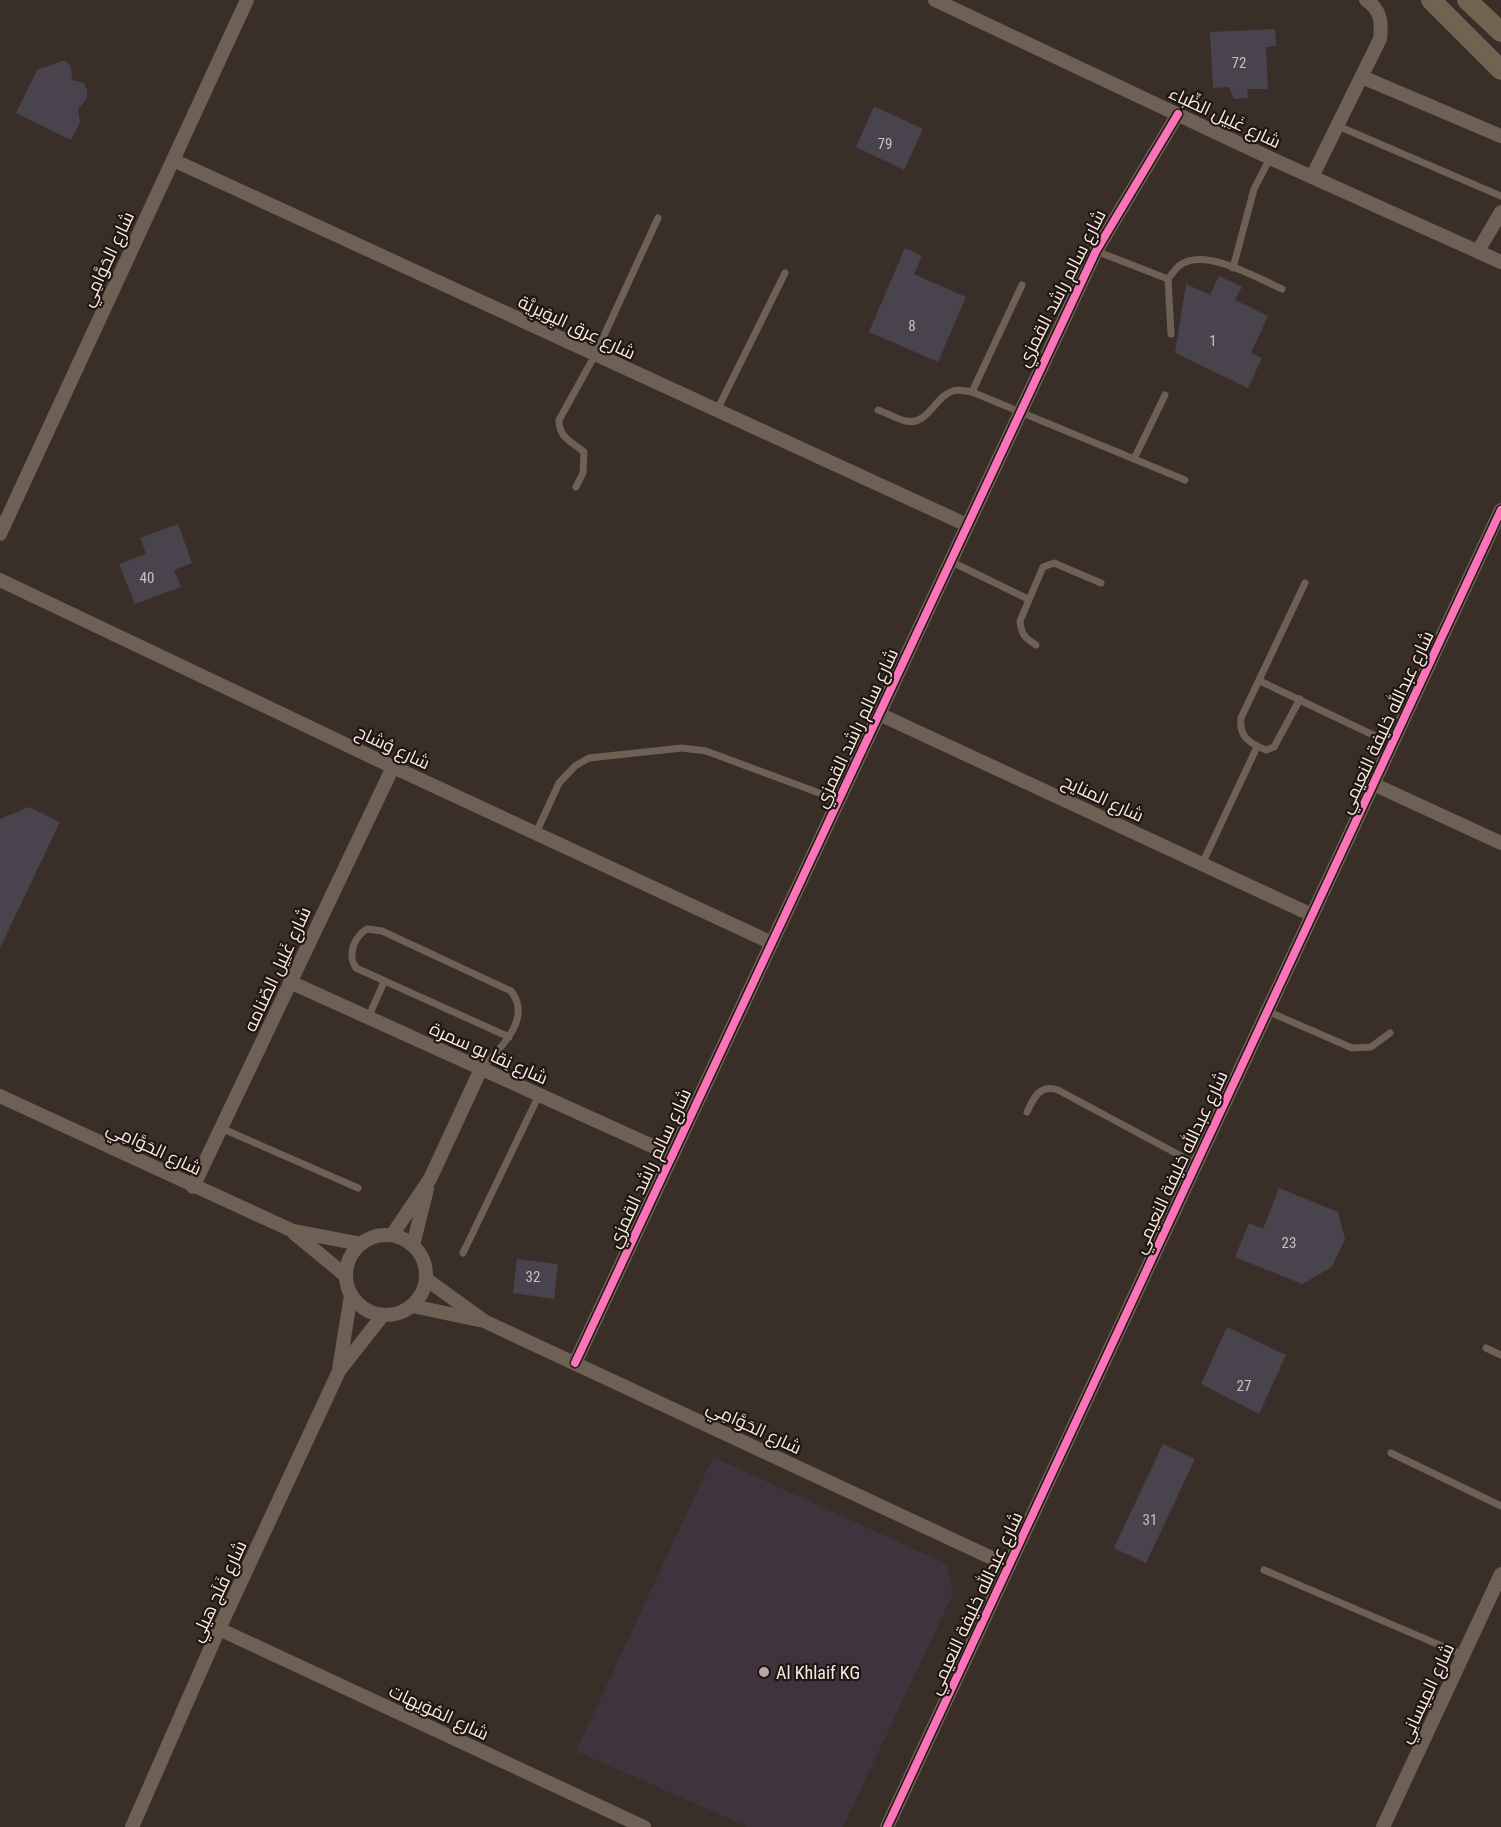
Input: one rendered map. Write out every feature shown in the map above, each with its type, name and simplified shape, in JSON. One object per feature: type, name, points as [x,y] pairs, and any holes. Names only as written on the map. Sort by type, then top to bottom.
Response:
[{"type":"main road","points":[[1431,0],[1501,70]]},
{"type":"main road","points":[[1467,0],[1501,32]]},
{"type":"street","name":"شارع الحَوَّامِي","points":[[0,534],[248,0]]},
{"type":"street","name":"شارع غَلِيل الظِّباء","points":[[935,0],[1270,158],[1501,262]]},
{"type":"street","points":[[1312,177],[1380,39],[1382,25],[1379,12],[1366,0]]},
{"type":"street","points":[[1362,77],[1501,136]]},
{"type":"street","name":"شارع سالم راشد القمزي","points":[[575,1363],[1096,251],[1178,114]]},
{"type":"street","name":"شارع عِرق اليِوَيرِيَّة","points":[[172,160],[967,525]]},
{"type":"street","points":[[1478,251],[1501,212]]},
{"type":"street","name":"شارع عبدالله خليفة النعيمي","points":[[887,1827],[1501,510]]},
{"type":"street","name":"شارع وُشاح","points":[[0,580],[393,767],[772,943]]},
{"type":"street","name":"شارع المنايح","points":[[879,714],[1312,915]]},
{"type":"street","name":"شارع غَلِيل الصّنامه","points":[[193,1187],[393,767]]},
{"type":"street","points":[[1373,783],[1501,843]]},
{"type":"street","name":"شارع نِقا بو سمرة","points":[[290,982],[672,1155]]},
{"type":"street","points":[[392,1235],[430,1179],[481,1069]]},
{"type":"street","name":"شارع الحَوَّامِي","points":[[0,1096],[293,1232],[361,1244]]},
{"type":"street","points":[[413,1245],[430,1179]]},
{"type":"street","name":"شارع الحَوَّامِي","points":[[293,1232],[346,1276]]},
{"type":"street","points":[[392,1235],[413,1245],[424,1260],[426,1279],[422,1294],[412,1306],[403,1312],[384,1315],[360,1305],[351,1295],[346,1276],[348,1264],[361,1244],[375,1236],[392,1235]]},
{"type":"street","name":"شارع الحَوَّامِي","points":[[426,1279],[484,1321],[1009,1566]]},
{"type":"street","name":"شارع فَلَج هيلي","points":[[339,1371],[351,1295]]},
{"type":"street","name":"شارع الحَوَّامِي","points":[[412,1306],[484,1321]]},
{"type":"street","name":"شارع فَلَج هيلي","points":[[132,1827],[219,1629],[339,1371],[384,1315]]},
{"type":"street","name":"شارع المِيسانِي","points":[[1383,1827],[1501,1574]]},
{"type":"street","name":"شارع المُوَيهات","points":[[219,1629],[644,1827]]},
{"type":"lane","points":[[1338,126],[1501,196]]},
{"type":"lane","points":[[1233,268],[1254,189],[1270,158]]},
{"type":"lane","points":[[576,487],[583,473],[584,452],[564,438],[559,430],[558,420],[595,355],[658,218]]},
{"type":"lane","points":[[1096,251],[1168,279]]},
{"type":"lane","points":[[1171,334],[1168,279],[1181,264],[1201,259],[1219,261],[1282,289]]},
{"type":"lane","points":[[716,411],[785,273]]},
{"type":"lane","points":[[972,392],[1022,285]]},
{"type":"lane","points":[[878,410],[907,421],[916,420],[925,416],[945,394],[955,390],[972,392],[1185,480]]},
{"type":"lane","points":[[1134,459],[1165,395]]},
{"type":"lane","points":[[951,561],[1028,599]]},
{"type":"lane","points":[[1036,645],[1025,638],[1020,631],[1020,621],[1043,567],[1054,563],[1101,583]]},
{"type":"lane","points":[[1300,699],[1274,747],[1266,750],[1245,739],[1240,730],[1241,718],[1305,582]]},
{"type":"lane","points":[[1260,681],[1392,744]]},
{"type":"lane","points":[[1202,864],[1257,747]]},
{"type":"lane","points":[[536,833],[559,783],[575,766],[589,758],[682,748],[705,751],[838,800]]},
{"type":"lane","points":[[481,1069],[509,1037],[520,1010],[517,999],[511,991],[382,931],[367,929],[359,934],[351,953],[352,962],[364,973],[509,1037]]},
{"type":"lane","points":[[368,1018],[384,982]]},
{"type":"lane","points":[[1267,1011],[1352,1048],[1371,1047],[1390,1033]]},
{"type":"lane","points":[[1027,1112],[1036,1094],[1050,1087],[1196,1164]]},
{"type":"lane","points":[[463,1253],[539,1095]]},
{"type":"lane","points":[[221,1128],[358,1188]]},
{"type":"lane","points":[[1486,1347],[1501,1354]]},
{"type":"lane","points":[[1391,1453],[1501,1506]]},
{"type":"lane","points":[[1264,1570],[1463,1654]]},
{"type":"shaded area","name":"Al Khlaif KG","points":[[713,1457],[947,1564],[953,1594],[843,1827],[748,1827],[576,1751]]},
{"type":"building","points":[[1275,29],[1276,46],[1266,47],[1268,89],[1247,89],[1248,98],[1234,99],[1229,87],[1213,88],[1210,32]]},
{"type":"building","points":[[65,60],[71,67],[72,80],[84,83],[87,90],[87,98],[78,109],[80,122],[71,140],[16,113],[37,70]]},
{"type":"building","points":[[874,106],[923,129],[904,170],[856,147]]},
{"type":"building","points":[[905,248],[922,256],[914,274],[966,297],[938,362],[869,332]]},
{"type":"building","points":[[1219,276],[1242,287],[1235,300],[1268,316],[1251,353],[1262,358],[1248,388],[1175,353],[1186,284],[1210,295]]},
{"type":"building","points":[[178,524],[192,563],[174,570],[181,587],[135,604],[119,564],[146,554],[140,538]]},
{"type":"building","points":[[29,807],[60,822],[0,948],[0,819]]},
{"type":"building","points":[[1279,1188],[1338,1212],[1345,1239],[1332,1267],[1302,1284],[1235,1257],[1249,1223],[1263,1229]]},
{"type":"building","points":[[517,1259],[558,1264],[554,1299],[513,1293]]},
{"type":"building","points":[[1227,1327],[1286,1355],[1259,1414],[1201,1384]]},
{"type":"building","points":[[1163,1444],[1195,1459],[1146,1563],[1114,1548]]},
{"type":"cycle path","points":[[575,1363],[1096,251],[1178,114]]},
{"type":"cycle path","points":[[887,1827],[1501,510]]},
{"type":"place","name":"Al Khlaif KG","points":[[764,1672]]}]
